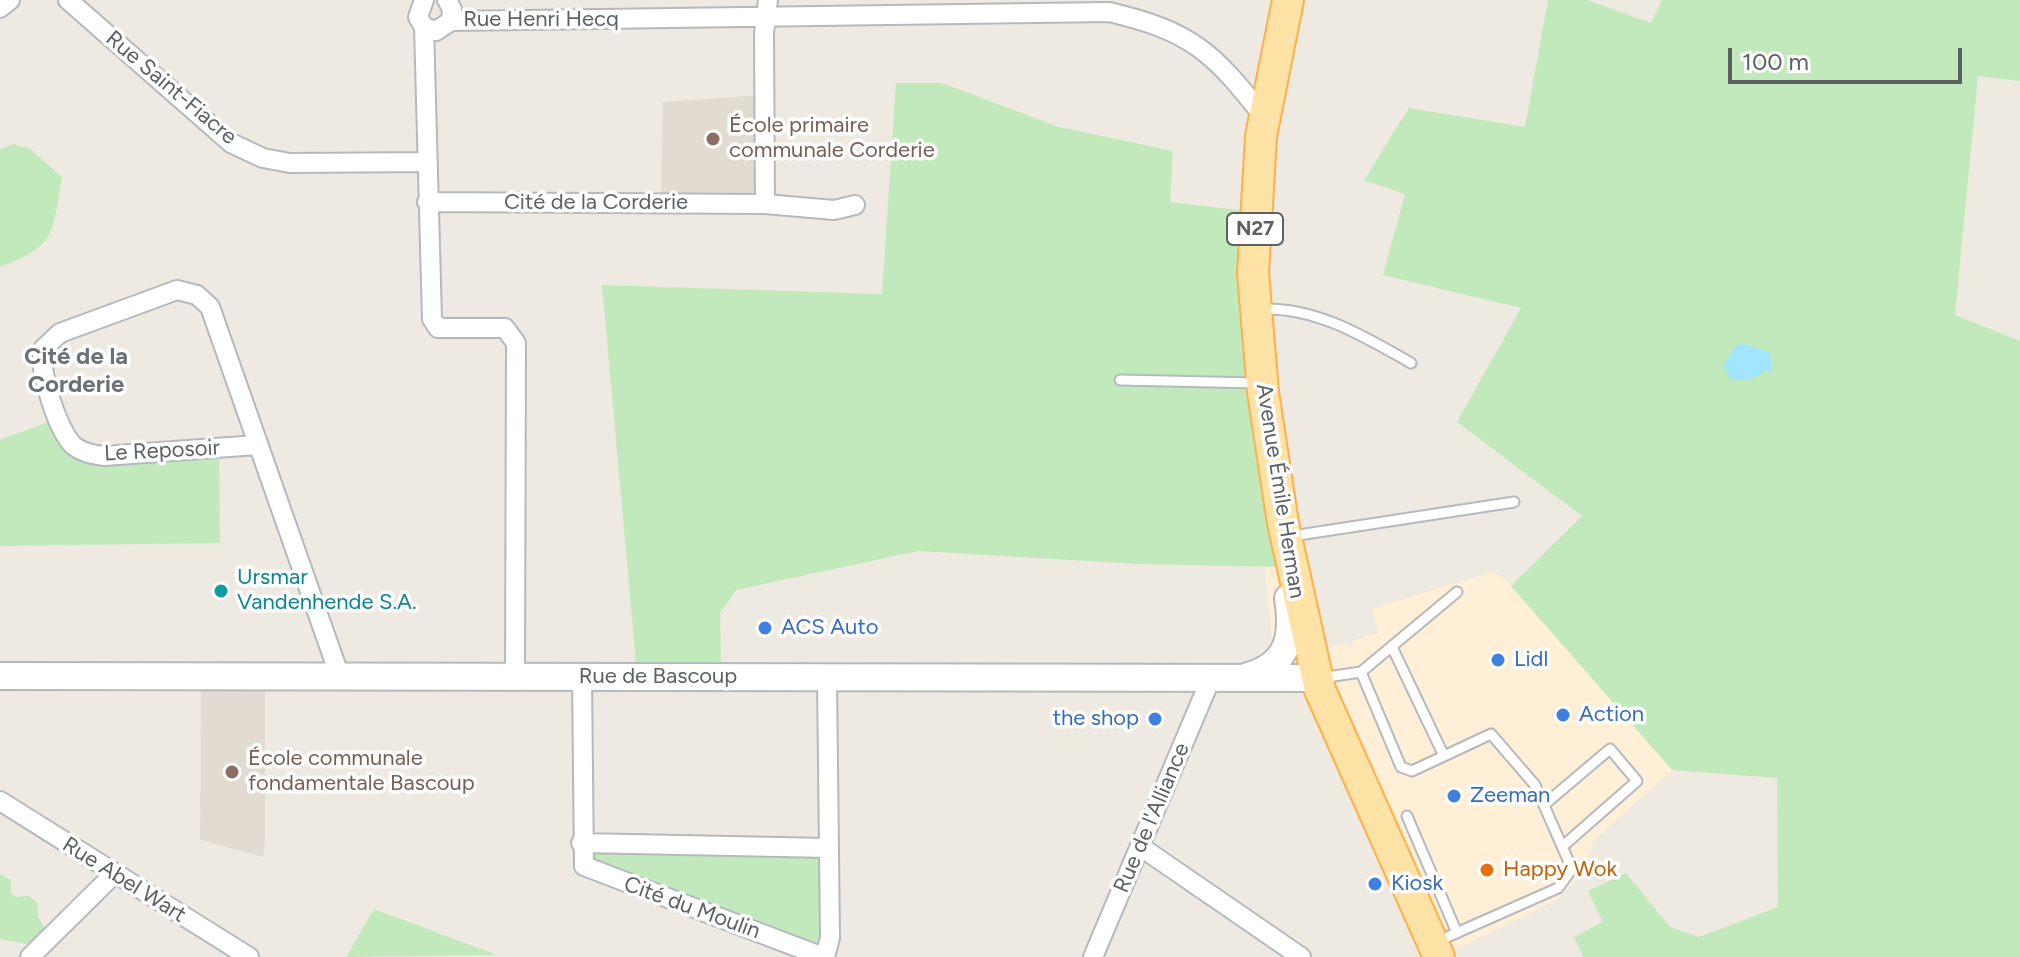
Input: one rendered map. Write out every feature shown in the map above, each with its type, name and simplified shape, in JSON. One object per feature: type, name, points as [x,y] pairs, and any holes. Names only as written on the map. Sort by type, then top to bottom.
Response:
[{"type":"main road","name":"Avenue Émile Herman","points":[[1288,0],[1264,117],[1253,251],[1262,383],[1273,460],[1286,537],[1317,678],[1443,944]]},
{"type":"main road","points":[[1241,678],[1279,659],[1292,635],[1272,507],[1273,460]]},
{"type":"main road","name":"Rue de Bascoup","points":[[0,676],[1317,678]]},
{"type":"street","points":[[0,8],[10,0]]},
{"type":"street","name":"Rue Saint-Fiacre","points":[[68,0],[231,143],[263,158],[290,163],[426,162]]},
{"type":"street","points":[[424,0],[418,17],[424,27],[430,312],[438,328],[505,328],[516,343],[515,677]]},
{"type":"street","points":[[447,0],[452,9],[451,21]]},
{"type":"street","name":"Rue Henri Hecq","points":[[424,27],[442,30],[451,21],[767,9],[1110,7],[1166,28],[1204,48],[1264,117]]},
{"type":"street","points":[[765,204],[764,33],[767,9]]},
{"type":"street","name":"Cité de la Corderie","points":[[427,202],[765,204],[834,210],[855,205]]},
{"type":"street","name":"Le Reposoir","points":[[257,445],[104,456],[83,452],[65,435],[41,369],[43,349],[60,333],[177,290],[197,295],[210,307],[340,677]]},
{"type":"street","points":[[581,843],[582,677]]},
{"type":"street","name":"Cité du Moulin","points":[[827,678],[829,848],[830,938],[824,957],[592,871],[584,866],[581,843],[829,848]]},
{"type":"street","name":"Rue de l'Alliance","points":[[1093,957],[1211,678]]},
{"type":"street","name":"Rue Abel Wart","points":[[0,801],[249,957]]},
{"type":"street","points":[[1141,847],[1301,957]]},
{"type":"street","points":[[30,957],[114,874]]},
{"type":"lane","points":[[1255,309],[1284,308],[1306,313],[1361,335],[1411,363]]},
{"type":"lane","points":[[1120,380],[1262,383]]},
{"type":"lane","points":[[1286,537],[1514,502]]},
{"type":"lane","points":[[1317,678],[1361,672],[1457,592]]},
{"type":"lane","points":[[1392,647],[1444,756]]},
{"type":"lane","points":[[1361,672],[1401,767],[1412,771],[1491,734],[1535,785],[1572,869],[1558,888],[1443,944],[1407,816]]},
{"type":"lane","points":[[1545,804],[1610,749],[1637,781],[1563,846]]},
{"type":"shaded area","name":"École primaire communale Corderie","points":[[764,95],[765,204],[661,203],[663,102]]},
{"type":"shaded area","points":[[1265,567],[1283,567],[1292,635],[1259,664],[1272,645]]},
{"type":"shaded area","points":[[1492,572],[1504,578],[1672,770],[1593,841],[1585,872],[1556,900],[1440,957],[1310,654],[1346,642],[1348,647],[1353,645],[1352,641],[1379,633],[1372,609]]},
{"type":"shaded area","name":"École communale fondamentale Bascoup","points":[[265,677],[263,857],[200,840],[201,687]]},
{"type":"green space","points":[[1548,0],[1587,0],[1651,23],[1662,0],[2020,0],[2020,81],[1978,76],[1955,315],[2020,341],[2020,957],[1583,957],[1574,937],[1603,922],[1588,891],[1626,873],[1670,927],[1699,937],[1778,907],[1777,778],[1672,770],[1511,586],[1582,516],[1457,422],[1521,308],[1383,275],[1405,194],[1364,180],[1409,108],[1525,127]]},
{"type":"green space","points":[[896,83],[942,83],[1059,127],[1173,151],[1170,202],[1256,212],[1283,567],[1138,564],[918,551],[736,590],[720,613],[721,662],[636,663],[602,285],[882,294]]},
{"type":"green space","points":[[13,144],[30,149],[62,177],[49,235],[33,252],[0,267],[0,149]]},
{"type":"green space","points":[[59,418],[83,452],[219,448],[220,543],[0,546],[0,440]]},
{"type":"green space","points":[[581,843],[829,848],[825,957],[592,871]]},
{"type":"green space","points":[[0,874],[11,880],[11,892],[16,897],[29,896],[37,902],[38,917],[46,930],[32,945],[0,939]]},
{"type":"green space","points":[[374,909],[497,955],[346,957]]},
{"type":"water","points":[[1746,344],[1770,353],[1772,372],[1766,370],[1752,379],[1731,380],[1724,365],[1736,345]]},
{"type":"place","name":"École primaire communale Corderie","points":[[713,139]]},
{"type":"place","name":"Ursmar Vandenhende S.A.","points":[[221,591]]},
{"type":"place","name":"ACS Auto","points":[[765,628]]},
{"type":"place","name":"Lidl","points":[[1498,660]]},
{"type":"place","name":"Action","points":[[1563,715]]},
{"type":"place","name":"the shop","points":[[1155,719]]},
{"type":"place","name":"École communale fondamentale Bascoup","points":[[232,772]]},
{"type":"place","name":"Zeeman","points":[[1454,796]]},
{"type":"place","name":"Happy Wok","points":[[1487,870]]},
{"type":"place","name":"Kiosk","points":[[1375,884]]},
{"type":"district","name":"Cité de la Corderie","points":[[76,371]]}]
